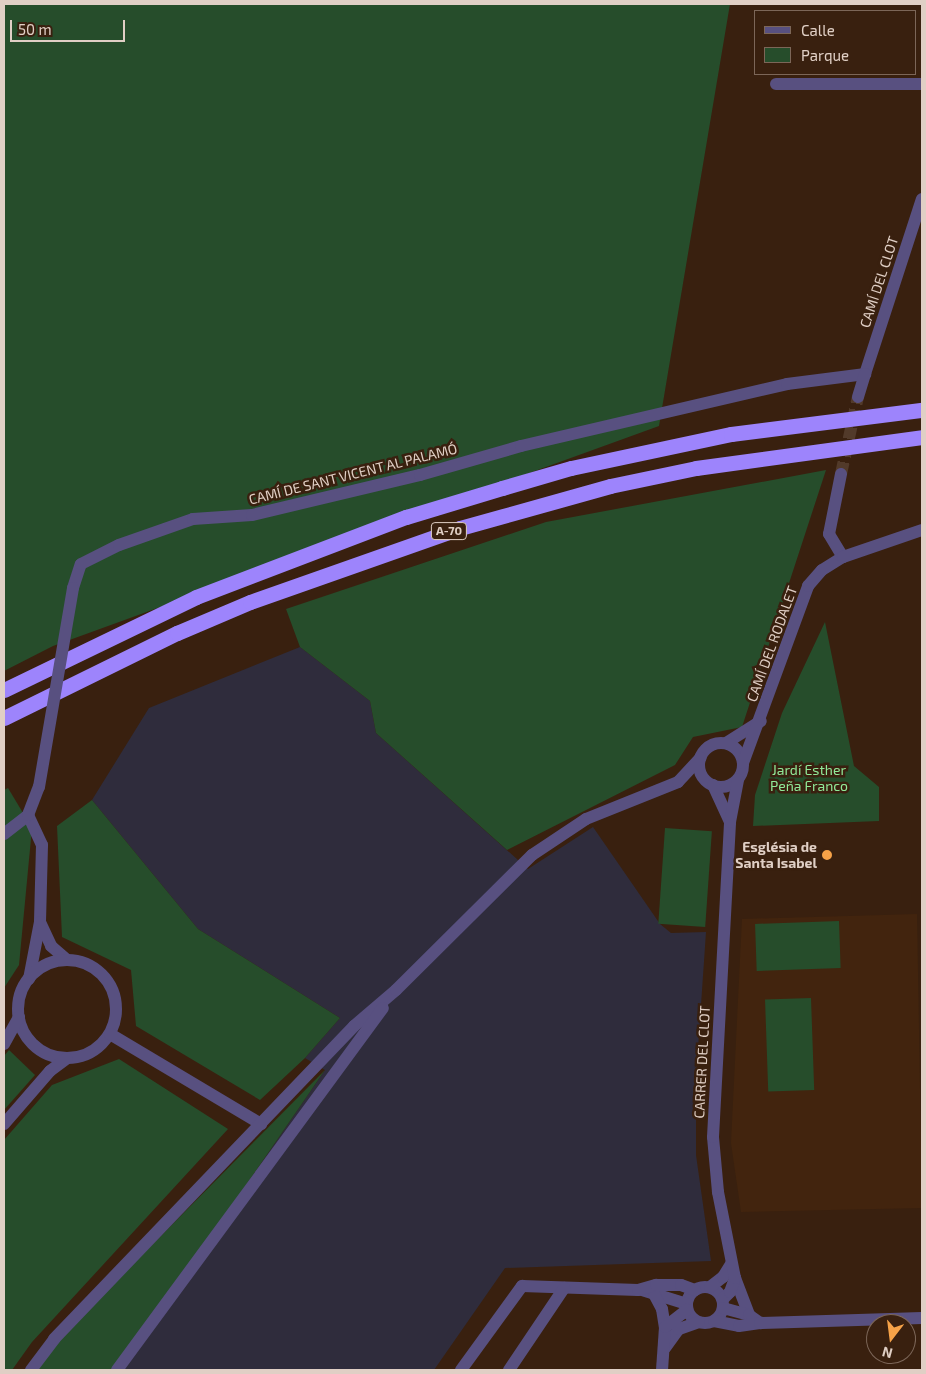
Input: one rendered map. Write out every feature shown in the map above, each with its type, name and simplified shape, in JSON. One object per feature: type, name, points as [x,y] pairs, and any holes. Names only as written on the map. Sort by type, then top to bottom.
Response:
[{"type":"highway","name":"A-70","points":[[4,690],[196,597],[406,517],[571,468],[731,434],[922,410]]},
{"type":"highway","name":"A-70","points":[[4,718],[123,659],[250,602],[460,528],[610,486],[696,468],[922,436]]},
{"type":"street","points":[[776,84],[922,84]]},
{"type":"street","name":"CAMÍ DEL CLOT","points":[[865,374],[922,199]]},
{"type":"street","points":[[858,397],[865,374]]},
{"type":"street","name":"CAMÍ DE SANT VICENT AL PALAMÓ","points":[[4,834],[28,815],[40,787],[73,588],[81,564],[119,545],[193,519],[252,515],[420,475],[521,446],[664,411],[788,384],[865,374]]},
{"type":"street","points":[[841,474],[829,534],[843,557]]},
{"type":"street","name":"CAMÍ DEL RODALET","points":[[743,763],[761,721],[808,586],[822,570],[843,557],[922,530]]},
{"type":"street","name":"CAMÍ DEL RODALET","points":[[726,744],[761,721]]},
{"type":"street","points":[[31,1370],[54,1339],[354,1026],[396,990],[532,855],[586,819],[678,782],[710,784],[722,787],[738,780],[743,763],[740,754],[726,744],[710,746],[678,782]]},
{"type":"street","points":[[700,758],[700,771],[710,784]]},
{"type":"street","name":"CARRER DEL CLOT","points":[[738,780],[730,822],[713,1138],[718,1192],[731,1264],[749,1315]]},
{"type":"street","name":"CARRER DEL CLOT","points":[[710,784],[730,822]]},
{"type":"street","points":[[4,1044],[19,1017],[22,990],[28,979],[40,922],[42,845],[28,815]]},
{"type":"street","points":[[40,922],[51,946],[67,960]]},
{"type":"street","points":[[19,1017],[30,1042],[53,1056],[67,1058],[84,1056],[98,1047],[110,1034],[116,1015],[115,994],[104,977],[88,964],[67,960],[46,965],[28,979]]},
{"type":"street","points":[[117,1370],[396,990]]},
{"type":"street","points":[[110,1034],[261,1124]]},
{"type":"street","points":[[4,1124],[50,1071],[67,1058]]},
{"type":"street","points":[[648,1292],[656,1285],[681,1285],[695,1290],[710,1287],[723,1277],[731,1264]]},
{"type":"street","points":[[714,1321],[730,1292],[735,1278]]},
{"type":"street","points":[[461,1370],[522,1286],[648,1292],[687,1307],[699,1322]]},
{"type":"street","points":[[710,1287],[723,1303],[749,1315],[760,1323]]},
{"type":"street","points":[[509,1370],[564,1288]]},
{"type":"street","points":[[665,1328],[687,1307],[695,1290]]},
{"type":"street","points":[[648,1292],[662,1309],[665,1328],[662,1370]]},
{"type":"street","points":[[664,1350],[679,1329],[699,1322],[714,1321],[739,1326],[760,1323],[922,1318]]},
{"type":"shaded area","points":[[300,647],[370,701],[376,733],[528,869],[593,827],[660,924],[671,933],[706,932],[696,1078],[696,1155],[711,1261],[505,1268],[434,1370],[119,1370],[325,1070],[305,1058],[340,1018],[198,929],[92,800],[149,708]]},
{"type":"shaded area","points":[[917,914],[922,1208],[741,1212],[731,1143],[742,919]]},
{"type":"green space","points":[[4,4],[730,4],[659,426],[53,646],[4,671]]},
{"type":"green space","points":[[826,470],[742,727],[693,737],[675,765],[507,850],[376,733],[370,701],[300,647],[286,609],[546,522]]},
{"type":"green space","name":"Jardí Esther Peña Franco","points":[[825,622],[854,766],[879,787],[879,821],[753,826],[755,795],[782,713]]},
{"type":"green space","points":[[8,788],[32,828],[19,965],[4,988],[4,790]]},
{"type":"green space","points":[[92,800],[198,929],[340,1018],[305,1058],[260,1100],[136,1026],[131,970],[62,937],[57,826]]},
{"type":"green space","points":[[665,828],[712,831],[705,927],[658,924]]},
{"type":"green space","points":[[839,921],[841,968],[757,971],[755,924]]},
{"type":"green space","points":[[811,998],[814,1090],[768,1092],[765,1000]]},
{"type":"green space","points":[[9,1050],[35,1075],[4,1110],[4,1056]]},
{"type":"green space","points":[[119,1059],[228,1129],[32,1342],[12,1370],[4,1370],[4,1140],[52,1085]]},
{"type":"green space","points":[[325,1070],[119,1370],[38,1370],[61,1337]]},
{"type":"tunnel","points":[[841,474],[858,397]]},
{"type":"place","name":"Església de Santa Isabel","points":[[827,855]]}]
